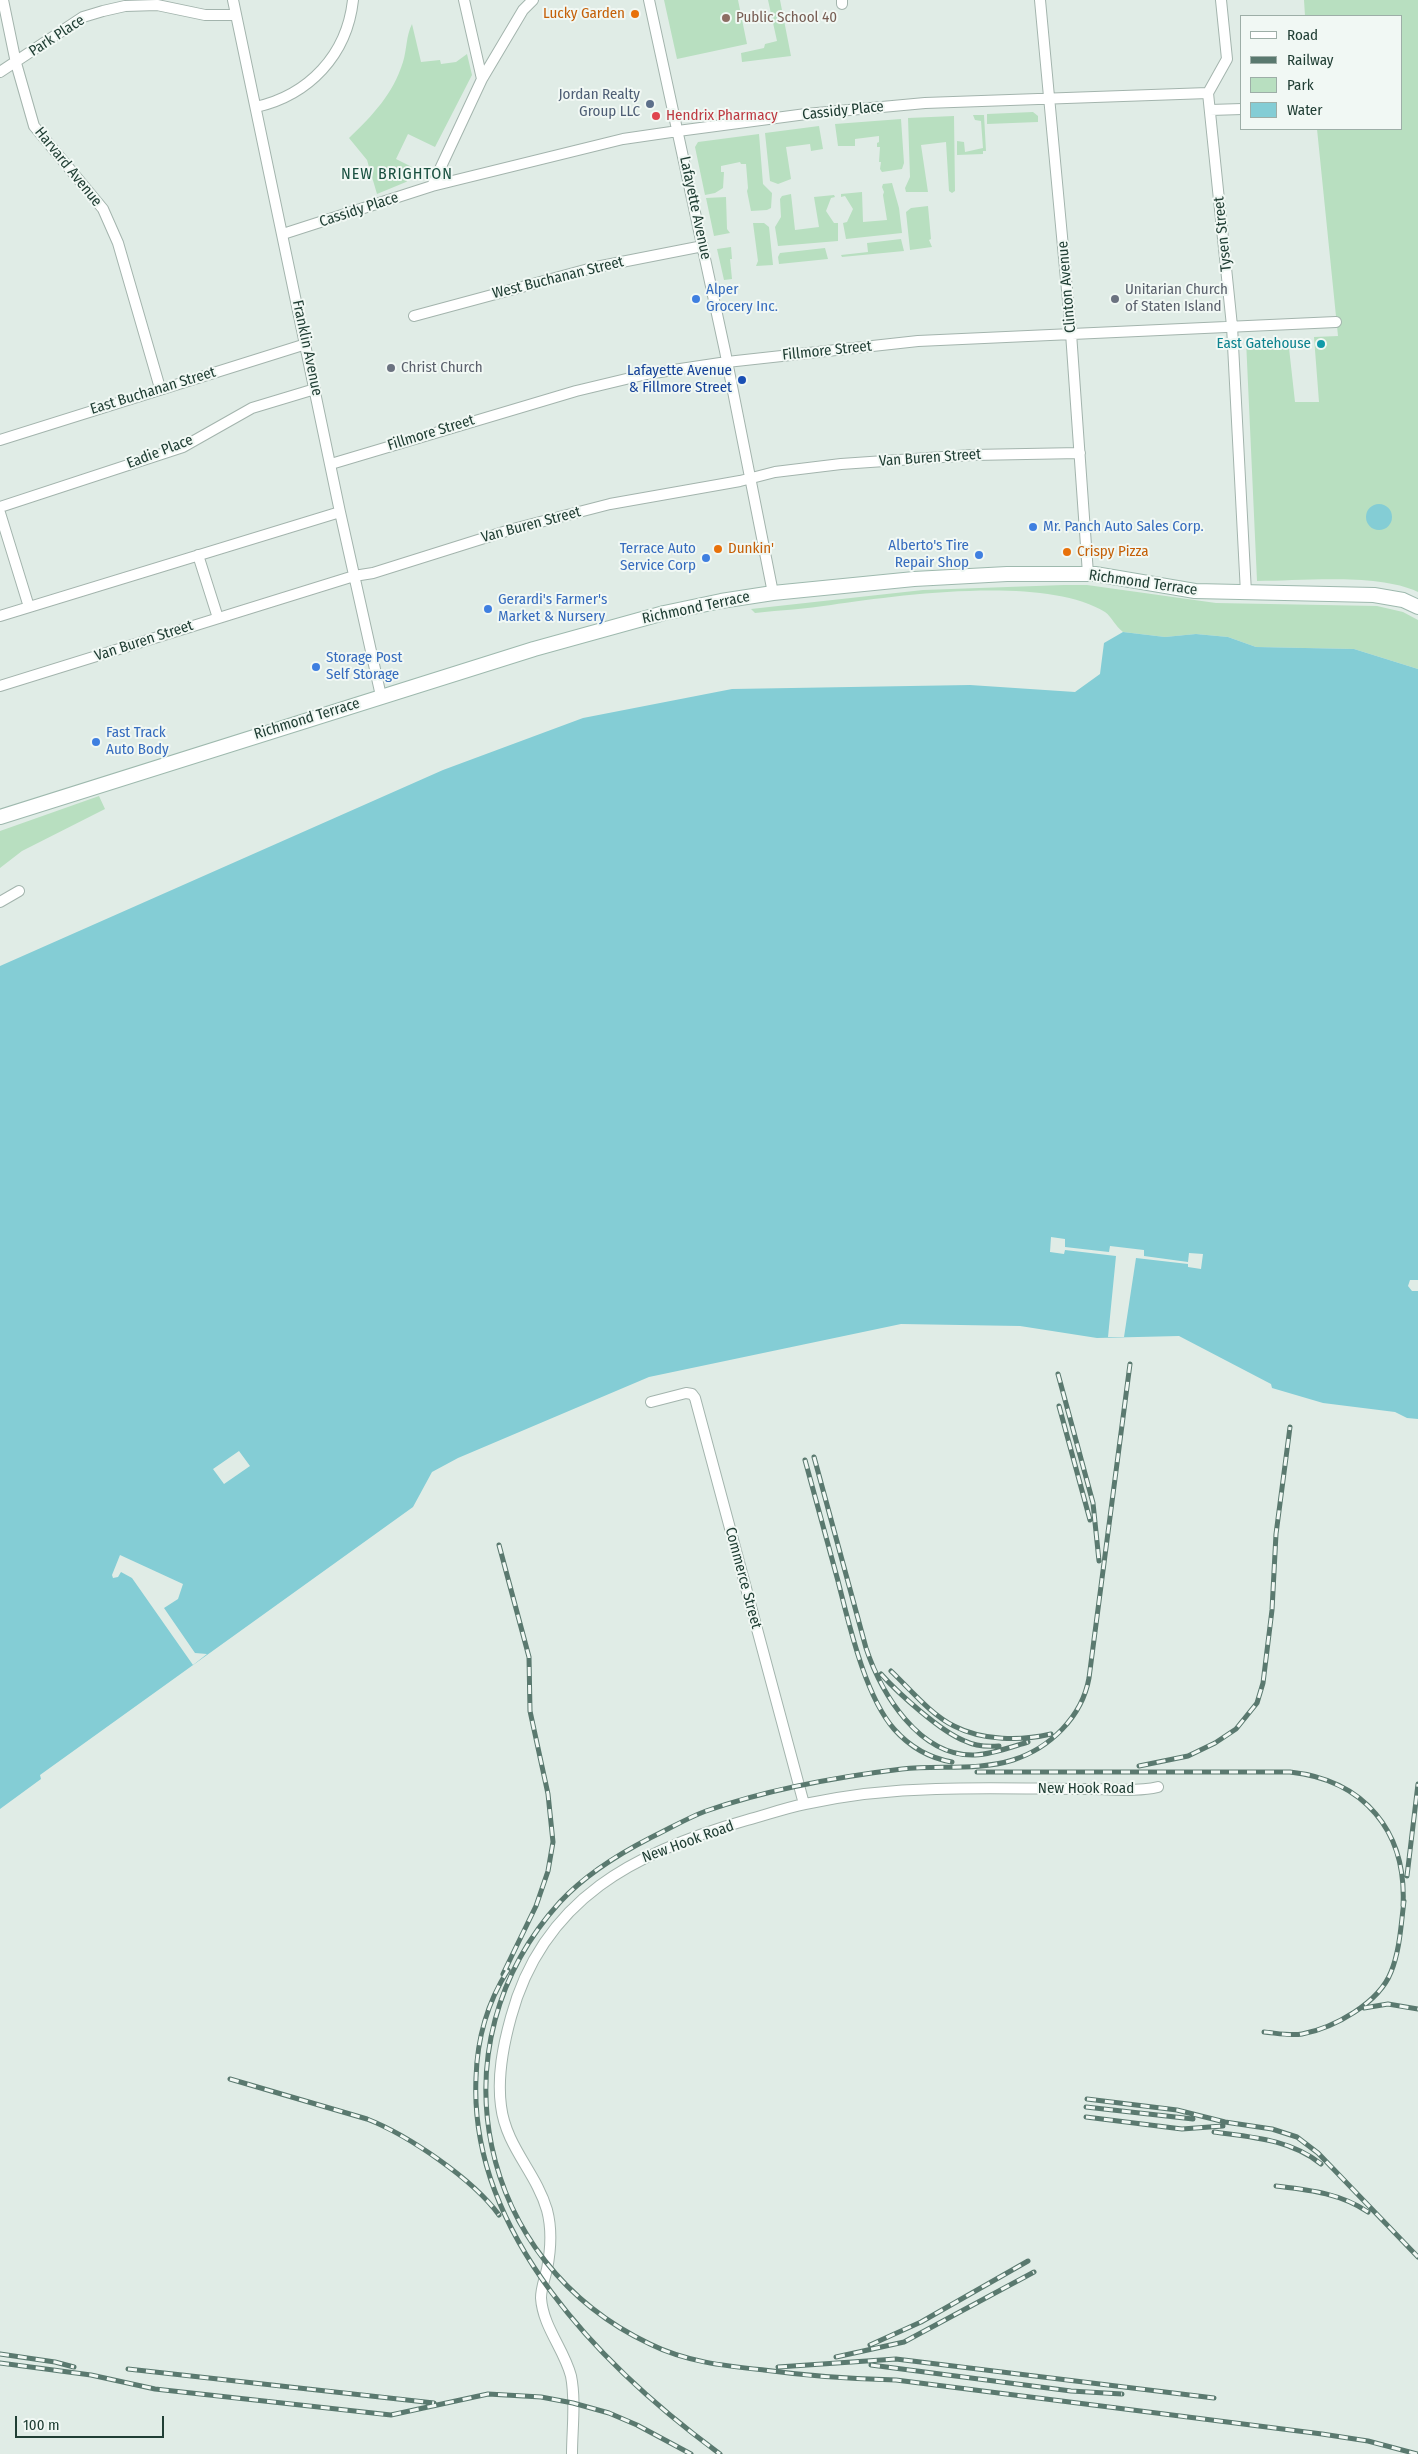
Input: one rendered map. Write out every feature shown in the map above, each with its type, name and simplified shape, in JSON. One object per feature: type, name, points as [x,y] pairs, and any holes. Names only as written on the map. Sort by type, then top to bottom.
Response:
[{"type":"main road","name":"Richmond Terrace","points":[[0,817],[381,696],[647,617],[700,605],[773,593],[946,577],[1088,574],[1187,591],[1374,595],[1403,600],[1418,607]]},
{"type":"street","name":"Harvard Avenue","points":[[3,0],[16,63],[34,126],[103,209],[118,244],[160,388]]},
{"type":"street","name":"Franklin Avenue","points":[[233,0],[340,512],[381,696]]},
{"type":"street","points":[[256,107],[282,100],[297,92],[332,60],[346,32],[353,0]]},
{"type":"street","points":[[464,0],[482,79]]},
{"type":"street","points":[[432,186],[482,79],[523,10],[533,0]]},
{"type":"street","name":"Lafayette Avenue","points":[[649,0],[703,246],[773,593]]},
{"type":"street","name":"Clinton Avenue","points":[[1040,0],[1071,333],[1088,574]]},
{"type":"street","points":[[1208,94],[1226,58],[1221,0]]},
{"type":"street","name":"Park Place","points":[[0,72],[83,17],[103,11],[126,6],[157,6],[205,15],[236,15]]},
{"type":"street","name":"Cassidy Place","points":[[283,234],[432,186],[623,140],[678,131],[875,107],[1049,98],[1208,94]]},
{"type":"street","name":"Tysen Street","points":[[1208,94],[1232,326],[1246,593]]},
{"type":"street","points":[[1210,110],[1240,109]]},
{"type":"street","name":"West Buchanan Street","points":[[414,316],[567,274],[703,246]]},
{"type":"street","name":"Fillmore Street","points":[[331,464],[576,391],[647,374],[727,362],[918,341],[1336,322]]},
{"type":"street","name":"East Buchanan Street","points":[[0,440],[160,388],[306,344]]},
{"type":"street","name":"Eadie Place","points":[[0,507],[183,447],[252,408],[315,389]]},
{"type":"street","name":"Van Buren Street","points":[[0,686],[354,576],[373,573],[513,529],[610,504],[775,472],[972,455],[1080,453]]},
{"type":"street","points":[[0,512],[28,607]]},
{"type":"street","points":[[0,616],[340,512]]},
{"type":"street","points":[[198,555],[218,618]]},
{"type":"street","points":[[0,902],[19,891]]},
{"type":"street","name":"Commerce Street","points":[[651,1402],[686,1393],[692,1394],[695,1398],[804,1804]]},
{"type":"street","name":"New Hook Road","points":[[572,2454],[574,2394],[570,2374],[546,2320],[541,2299],[551,2249],[546,2208],[538,2188],[514,2150],[501,2108],[500,2082],[502,2055],[518,1996],[530,1968],[545,1944],[584,1898],[606,1880],[636,1861],[668,1847],[731,1825],[804,1804],[934,1789],[1158,1787]]},
{"type":"green space","points":[[664,0],[738,0],[747,44],[677,59]]},
{"type":"green space","points":[[768,0],[780,0],[791,56],[742,62],[741,53],[764,48],[765,44],[777,41]]},
{"type":"green space","points":[[1304,0],[1418,0],[1418,592],[1382,582],[1361,580],[1257,581],[1246,340],[1288,339],[1295,402],[1319,402],[1314,337],[1338,336],[1317,130],[1403,130],[1403,15],[1305,15]]},
{"type":"green space","points":[[412,24],[421,62],[440,60],[441,64],[456,62],[467,54],[472,75],[435,147],[408,134],[396,159],[420,171],[406,182],[377,194],[367,160],[349,138],[374,112],[394,84],[403,62]]},
{"type":"green space","points":[[1033,112],[1038,116],[1038,122],[987,124],[987,114]]},
{"type":"green space","points":[[973,115],[984,115],[986,151],[983,151],[983,154],[957,155],[957,141],[964,142],[965,152],[983,148],[981,121],[975,120]]},
{"type":"green space","points":[[954,116],[955,191],[952,193],[949,191],[946,142],[921,145],[928,192],[906,192],[905,188],[910,177],[908,118]]},
{"type":"green space","points":[[901,119],[904,163],[902,169],[882,172],[880,169],[881,162],[879,162],[880,147],[877,147],[879,136],[855,139],[855,146],[838,146],[835,124]]},
{"type":"green space","points":[[819,126],[823,149],[811,151],[810,144],[786,147],[791,179],[778,184],[770,181],[765,133]]},
{"type":"green space","points":[[759,134],[763,184],[772,193],[771,208],[751,211],[747,191],[746,164],[741,164],[740,162],[721,166],[721,172],[724,172],[723,188],[715,193],[705,195],[695,147],[698,142]]},
{"type":"green space","points":[[892,183],[899,208],[902,233],[846,239],[843,223],[847,222],[853,209],[845,196],[841,197],[841,194],[862,192],[863,222],[887,220],[882,187],[883,184]]},
{"type":"green space","points":[[791,194],[795,230],[819,227],[814,197],[834,195],[835,197],[831,198],[826,211],[834,223],[838,223],[838,241],[778,246],[775,227],[781,217],[780,199],[782,196]]},
{"type":"green space","points":[[726,197],[727,229],[730,233],[714,236],[706,198]]},
{"type":"green space","points":[[928,206],[931,239],[929,240],[932,247],[910,250],[906,212],[911,208]]},
{"type":"green space","points":[[753,223],[764,223],[769,227],[773,265],[756,266],[758,261]]},
{"type":"green space","points":[[901,239],[904,251],[842,257],[841,255],[868,252],[867,243]]},
{"type":"green space","points":[[731,247],[732,279],[724,280],[717,249]]},
{"type":"green space","points":[[825,248],[828,259],[779,264],[778,257],[780,253]]},
{"type":"green space","points":[[1087,585],[1216,603],[1377,606],[1403,612],[1418,620],[1418,669],[1354,649],[1256,647],[1228,637],[1196,634],[1165,637],[1123,632],[1105,612],[1079,601],[1047,594],[1010,591],[971,591],[932,593],[755,613],[751,609],[923,590]]},
{"type":"green space","points":[[99,796],[105,809],[22,851],[0,868],[0,831]]},
{"type":"water","points":[[1379,504],[1388,508],[1392,517],[1388,526],[1379,530],[1370,526],[1366,517],[1370,508]]},
{"type":"water","points":[[1123,632],[1165,637],[1196,634],[1228,637],[1256,647],[1354,649],[1418,669],[1418,1280],[1410,1280],[1408,1286],[1412,1291],[1418,1291],[1418,1419],[1407,1418],[1395,1412],[1323,1403],[1272,1388],[1271,1384],[1179,1336],[1097,1338],[1020,1326],[901,1324],[649,1377],[458,1458],[432,1472],[413,1507],[40,1775],[41,1779],[0,1809],[0,966],[443,770],[583,718],[732,689],[970,685],[1075,692],[1100,674],[1104,643]]},
{"type":"pier","points":[[1051,1237],[1065,1239],[1065,1247],[1109,1252],[1110,1246],[1144,1250],[1144,1256],[1188,1262],[1189,1253],[1203,1254],[1201,1269],[1188,1267],[1188,1264],[1136,1258],[1124,1337],[1108,1337],[1116,1256],[1065,1250],[1064,1254],[1050,1252]]},
{"type":"pier","points":[[239,1451],[250,1466],[224,1484],[213,1469]]},
{"type":"pier","points":[[120,1555],[183,1584],[178,1599],[164,1608],[195,1653],[207,1654],[193,1665],[132,1578],[121,1572],[118,1577],[113,1578],[112,1575]]},
{"type":"railway","points":[[1130,1364],[1089,1678],[1085,1692],[1072,1718],[1040,1748],[1013,1760],[972,1767],[902,1769],[852,1776],[778,1790],[730,1803],[685,1820],[626,1851],[591,1874],[560,1902],[519,1959],[495,2020],[486,2083],[492,2146],[512,2206],[545,2261],[591,2308],[650,2344],[678,2355],[735,2367],[813,2376],[896,2380],[1322,2434],[1368,2441],[1417,2454]]},
{"type":"railway","points":[[1058,1374],[1093,1503],[1099,1561]]},
{"type":"railway","points":[[1059,1406],[1090,1520]]},
{"type":"railway","points":[[1139,1766],[1188,1756],[1215,1743],[1236,1729],[1257,1703],[1263,1683],[1272,1610],[1276,1534],[1290,1427]]},
{"type":"railway","points":[[814,1457],[866,1648],[881,1684],[892,1702],[920,1734],[936,1745],[955,1753],[982,1754],[1028,1742]]},
{"type":"railway","points":[[805,1460],[859,1659],[875,1698],[894,1729],[906,1741],[935,1758],[952,1762]]},
{"type":"railway","points":[[499,1545],[529,1657],[530,1711],[548,1794],[553,1842],[548,1871],[536,1906],[503,1974]]},
{"type":"railway","points":[[891,1671],[937,1715],[965,1731],[977,1735],[1002,1738],[1027,1738],[1051,1734]]},
{"type":"railway","points":[[881,1674],[920,1711],[955,1736],[977,1745],[999,1746]]},
{"type":"railway","points":[[977,1772],[1290,1772],[1316,1777],[1339,1786],[1359,1798],[1376,1814],[1389,1833],[1397,1855],[1402,1879],[1403,1906]]},
{"type":"railway","points":[[1407,1876],[1418,1784]]},
{"type":"railway","points":[[1264,2032],[1293,2035],[1315,2031],[1341,2020],[1366,2004],[1377,1994],[1385,1983],[1394,1964],[1400,1937],[1404,1901]]},
{"type":"railway","points":[[508,1970],[494,1995],[485,2022],[478,2050],[476,2078],[480,2135],[495,2190],[519,2243],[551,2292],[590,2338],[632,2381],[676,2420],[720,2454]]},
{"type":"railway","points":[[1364,2008],[1388,2004],[1418,2009]]},
{"type":"railway","points":[[230,2079],[367,2119],[383,2126],[420,2147],[457,2173],[488,2201],[499,2215]]},
{"type":"railway","points":[[1087,2099],[1177,2110],[1225,2122],[1272,2129],[1297,2137],[1318,2153],[1418,2257]]},
{"type":"railway","points":[[1086,2107],[1193,2119]]},
{"type":"railway","points":[[1086,2117],[1182,2129],[1223,2126]]},
{"type":"railway","points":[[1214,2132],[1270,2140],[1296,2149],[1321,2164]]},
{"type":"railway","points":[[1276,2186],[1335,2196],[1368,2212]]},
{"type":"railway","points":[[870,2345],[921,2322],[1028,2261]]},
{"type":"railway","points":[[836,2357],[904,2342],[1034,2272]]},
{"type":"railway","points":[[0,2354],[55,2362],[74,2367]]},
{"type":"railway","points":[[778,2367],[896,2359],[1214,2398]]},
{"type":"railway","points":[[0,2363],[91,2375],[155,2389],[391,2415],[488,2394],[541,2397],[609,2413],[637,2425],[691,2454]]},
{"type":"railway","points":[[871,2365],[1071,2391],[1122,2394]]},
{"type":"railway","points":[[128,2369],[434,2403]]},
{"type":"place","name":"Lucky Garden","points":[[635,14]]},
{"type":"place","name":"Public School 40","points":[[726,18]]},
{"type":"place","name":"Jordan Realty Group LLC","points":[[650,104]]},
{"type":"place","name":"Hendrix Pharmacy","points":[[656,116]]},
{"type":"place","name":"Alper Grocery Inc.","points":[[696,299]]},
{"type":"place","name":"Unitarian Church of Staten Island","points":[[1115,299]]},
{"type":"place","name":"East Gatehouse","points":[[1321,344]]},
{"type":"place","name":"Christ Church","points":[[391,368]]},
{"type":"place","name":"Lafayette Avenue & Fillmore Street","points":[[742,380]]},
{"type":"place","name":"Mr. Panch Auto Sales Corp.","points":[[1033,527]]},
{"type":"place","name":"Dunkin'","points":[[718,549]]},
{"type":"place","name":"Crispy Pizza","points":[[1067,552]]},
{"type":"place","name":"Alberto's Tire Repair Shop","points":[[979,555]]},
{"type":"place","name":"Terrace Auto Service Corp","points":[[706,558]]},
{"type":"place","name":"Gerardi's Farmer's Market & Nursery","points":[[488,609]]},
{"type":"place","name":"Storage Post Self Storage","points":[[316,667]]},
{"type":"place","name":"Fast Track Auto Body","points":[[96,742]]},
{"type":"district","name":"NEW BRIGHTON","points":[[397,175]]}]
